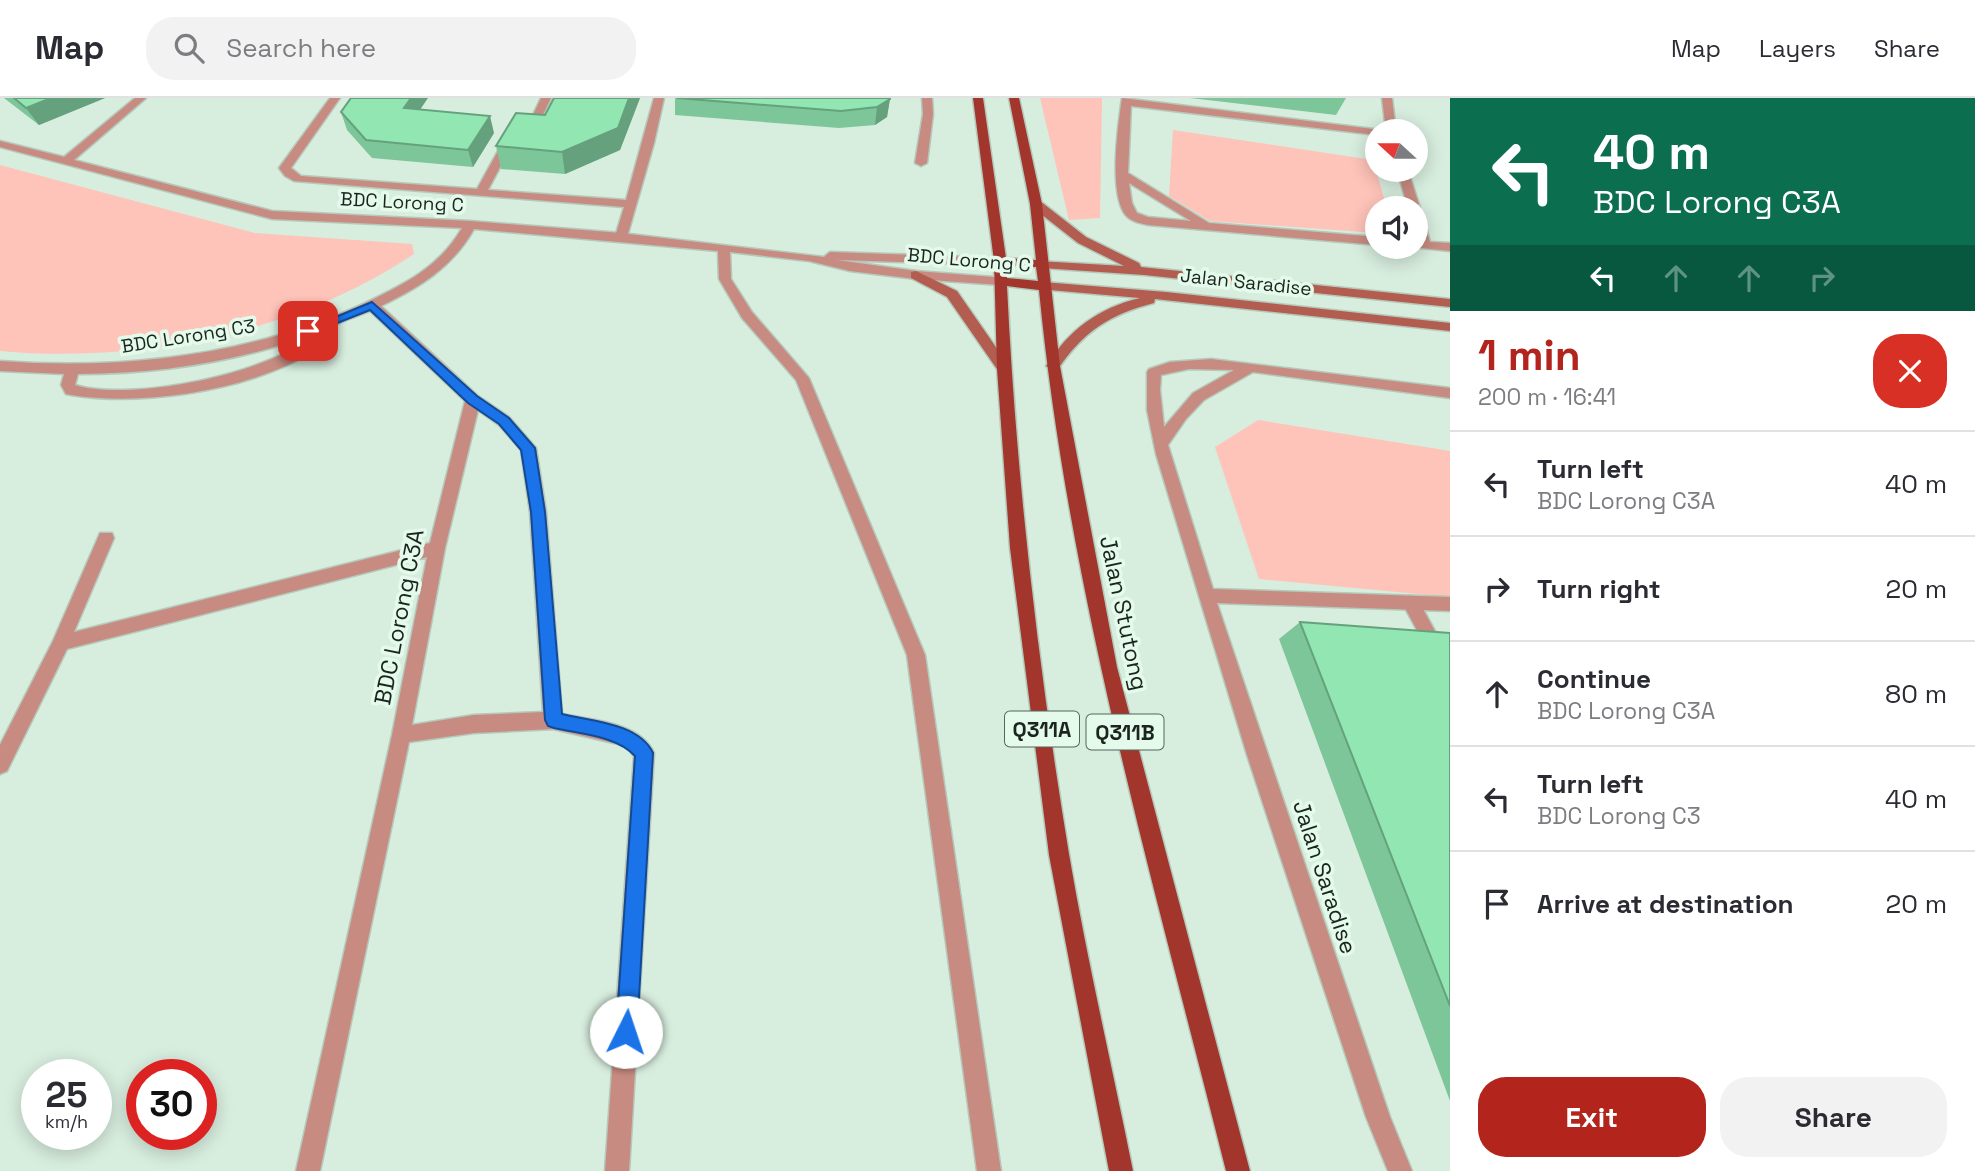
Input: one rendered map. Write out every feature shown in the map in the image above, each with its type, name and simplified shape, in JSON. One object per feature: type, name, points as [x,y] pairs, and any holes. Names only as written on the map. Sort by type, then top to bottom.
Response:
[{"type":"main road","name":"Q311A","points":[[978,98],[1000,261],[1004,369],[1017,548],[1059,855],[1121,1171]]},
{"type":"main road","name":"Jalan Stutong","points":[[1014,98],[1036,204],[1053,366],[1108,667],[1238,1171]]},
{"type":"main road","points":[[1036,204],[1082,240],[1144,271]]},
{"type":"main road","name":"BDC Lorong C","points":[[1000,261],[1042,264]]},
{"type":"main road","name":"Jalan Saradise","points":[[1042,264],[1144,271],[1450,303]]},
{"type":"main road","points":[[916,275],[952,294],[1004,369]]},
{"type":"main road","name":"BDC Lorong C","points":[[1001,281],[1043,286]]},
{"type":"main road","name":"Jalan Saradise","points":[[1043,286],[1166,296],[1450,327]]},
{"type":"main road","points":[[1053,366],[1076,334],[1109,311],[1166,296]]},
{"type":"street","points":[[67,160],[141,98]]},
{"type":"street","points":[[335,98],[285,168],[298,179],[630,204]]},
{"type":"street","points":[[482,191],[513,133],[536,120],[546,98]]},
{"type":"street","points":[[621,237],[649,143],[659,98]]},
{"type":"street","points":[[921,163],[928,114],[927,98]]},
{"type":"street","points":[[1387,98],[1390,119]]},
{"type":"street","points":[[1365,131],[1127,100],[1123,175],[1127,208],[1134,216],[1148,221],[1365,240]]},
{"type":"street","points":[[1260,106],[1261,118]]},
{"type":"street","name":"BDC Lorong C","points":[[0,144],[272,215],[470,225],[621,237],[809,257],[852,255],[1000,261]]},
{"type":"street","points":[[1123,175],[1209,227]]},
{"type":"street","name":"BDC Lorong C3","points":[[0,366],[72,371],[148,365],[209,356],[285,339],[330,323],[414,284],[449,257],[470,225]]},
{"type":"street","points":[[1428,245],[1450,247]]},
{"type":"street","points":[[724,249],[725,279],[730,288],[747,315],[803,378],[916,655],[989,1171]]},
{"type":"street","name":"BDC Lorong C","points":[[809,257],[850,267],[1001,281]]},
{"type":"street","points":[[372,305],[472,400],[504,421],[528,448],[538,512],[554,720]]},
{"type":"street","points":[[72,371],[68,385],[71,390],[81,393],[179,388],[248,372],[292,356],[318,338],[330,323]]},
{"type":"street","name":"Jalan Saradise","points":[[1400,1171],[1378,1117],[1207,596],[1161,443],[1151,392],[1154,372],[1182,364],[1251,368],[1450,393]]},
{"type":"street","points":[[1161,443],[1194,398],[1251,368]]},
{"type":"street","points":[[0,372],[23,369]]},
{"type":"street","name":"BDC Lorong C3A","points":[[472,400],[437,548],[401,735],[474,724],[554,720],[620,736],[634,742],[644,753],[617,1171]]},
{"type":"street","points":[[0,765],[61,643],[106,538]]},
{"type":"street","points":[[61,643],[437,548]]},
{"type":"street","points":[[1207,596],[1450,604]]},
{"type":"street","points":[[1411,603],[1437,651]]},
{"type":"street","points":[[308,1171],[401,735]]},
{"type":"shaded area","points":[[1040,98],[1102,98],[1100,218],[1069,220]]},
{"type":"shaded area","points":[[1173,130],[1365,159],[1365,182],[1379,182],[1384,196],[1365,196],[1365,232],[1210,221],[1169,196]]},
{"type":"shaded area","points":[[0,165],[255,233],[412,244],[414,254],[368,281],[319,304],[268,323],[216,337],[162,347],[108,352],[53,354],[0,351]]},
{"type":"shaded area","points":[[1258,420],[1450,451],[1450,597],[1259,579],[1215,447]]},
{"type":"building","points":[[14,98],[51,98],[26,108]]},
{"type":"building","points":[[351,98],[411,98],[404,108],[490,116],[468,150],[366,140],[341,112]]},
{"type":"building","points":[[554,98],[629,98],[618,128],[562,152],[496,146],[516,113],[545,115]]},
{"type":"building","points":[[677,98],[890,99],[877,107],[841,111]]},
{"type":"building","points":[[1300,622],[1450,633],[1450,1006]]},
{"type":"route","points":[[308,331],[358,313],[372,305],[472,400],[504,421],[528,448],[538,512],[554,720],[620,736],[634,742],[644,753],[626,1032]]}]
